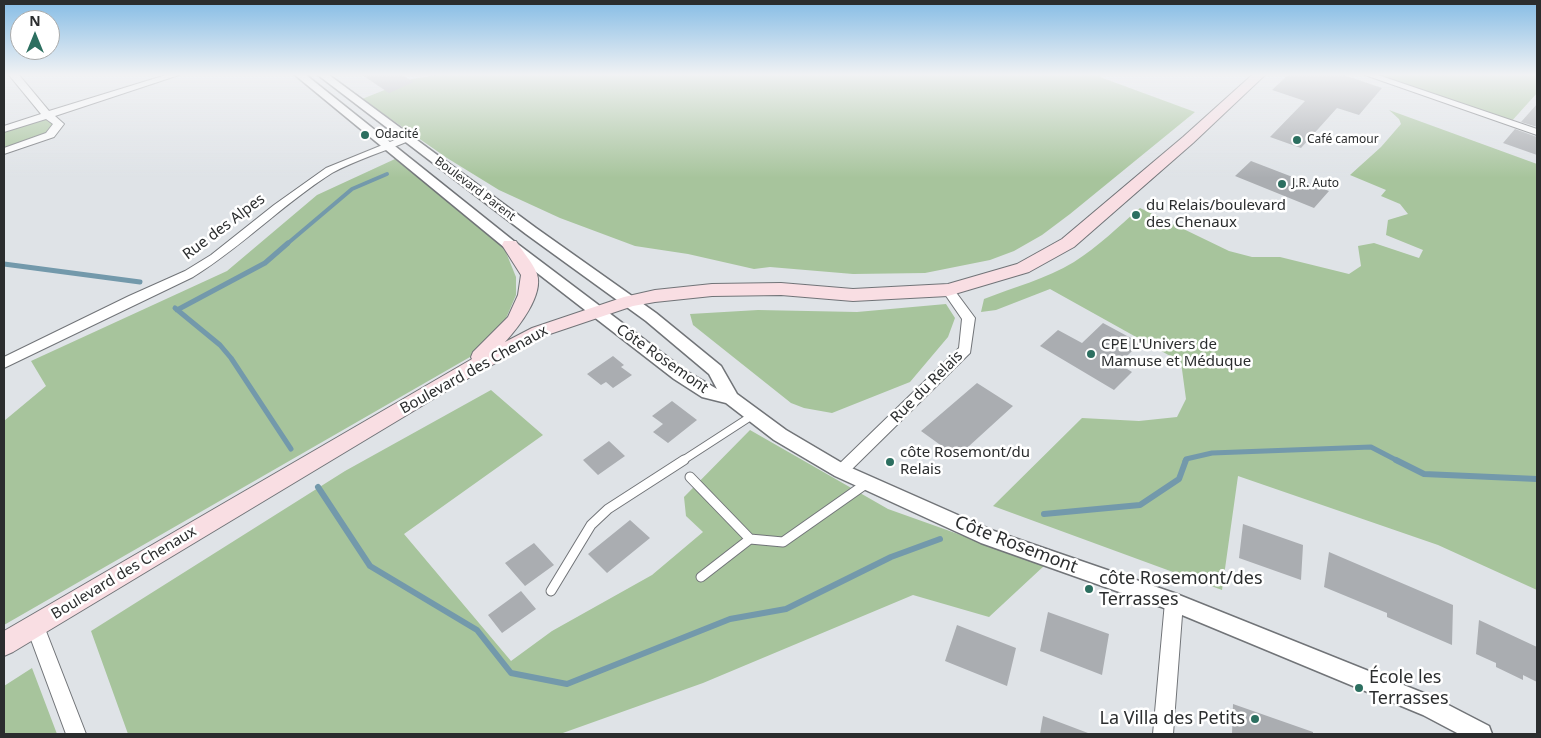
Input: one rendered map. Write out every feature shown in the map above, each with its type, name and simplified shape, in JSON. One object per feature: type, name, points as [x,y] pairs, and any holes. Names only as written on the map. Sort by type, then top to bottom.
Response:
[{"type":"main road","name":"Boulevard des Chenaux","points":[[4,644],[453,378],[538,332],[630,301],[655,296],[712,290],[781,289],[853,295],[948,290],[1023,268],[1068,242],[1188,140],[1221,109]]},
{"type":"main road","points":[[453,378],[480,357],[515,320],[527,295],[529,276],[510,245]]},
{"type":"street","points":[[4,151],[50,135],[59,124],[43,109]]},
{"type":"street","points":[[4,129],[64,109]]},
{"type":"street","name":"Boulevard Parent","points":[[343,109],[510,245],[596,312]]},
{"type":"street","name":"Boulevard Parent","points":[[370,109],[531,231],[630,301]]},
{"type":"street","points":[[1472,109],[1537,132]]},
{"type":"street","name":"Rue des Alpes","points":[[4,363],[133,299],[189,274],[215,258],[278,207],[330,170],[407,138]]},
{"type":"street","name":"Rue du Relais","points":[[841,471],[965,350],[969,318],[948,290]]},
{"type":"street","name":"Côte Rosemont","points":[[630,301],[715,370],[731,398],[780,435],[841,471],[988,537],[1174,602],[1431,707],[1481,734]]},
{"type":"street","name":"Côte Rosemont","points":[[596,312],[680,375],[708,393],[731,398]]},
{"type":"street","points":[[1163,734],[1174,602]]},
{"type":"street","points":[[35,626],[76,734]]},
{"type":"lane","points":[[551,591],[591,525],[608,508],[753,415]]},
{"type":"lane","points":[[690,477],[750,539],[783,542],[867,483]]},
{"type":"lane","points":[[701,577],[750,539]]},
{"type":"green space","points":[[377,109],[1188,109],[1195,112],[1042,235],[1014,251],[990,260],[925,273],[853,274],[770,267],[754,269],[688,254],[635,246],[560,218],[499,190],[447,158]]},
{"type":"green space","points":[[1470,109],[1522,109],[1510,123]]},
{"type":"green space","points":[[1389,110],[1537,164],[1537,590],[1438,545],[1238,476],[1222,590],[993,506],[1082,418],[1139,421],[1177,417],[1186,399],[1181,362],[1050,289],[996,310],[981,312],[984,299],[1041,278],[1074,262],[1100,243],[1140,208],[1229,251],[1252,257],[1280,257],[1349,274],[1361,266],[1358,246],[1374,243],[1419,258],[1423,250],[1386,235],[1388,220],[1408,214],[1400,204],[1381,196],[1386,190],[1350,175],[1381,147],[1401,124],[1399,119]]},
{"type":"green space","points":[[47,115],[59,124],[50,135],[4,151],[4,129]]},
{"type":"green space","points":[[395,159],[503,245],[516,277],[516,295],[504,323],[470,357],[4,625],[4,421],[46,386],[31,361],[227,271],[317,195]]},
{"type":"green space","points":[[946,304],[955,318],[948,337],[910,382],[832,413],[804,408],[791,403],[693,325],[690,314],[758,310],[857,312]]},
{"type":"green space","points":[[491,390],[543,435],[404,534],[511,661],[552,631],[652,575],[703,532],[686,516],[684,497],[750,430],[888,509],[1045,565],[989,617],[913,595],[703,683],[560,734],[128,734],[91,631],[345,471]]},
{"type":"green space","points":[[32,668],[57,734],[4,734],[4,686]]},
{"type":"building","points":[[1297,109],[1336,109],[1301,148],[1270,137]]},
{"type":"building","points":[[1342,109],[1364,109],[1359,115]]},
{"type":"building","points":[[1532,109],[1537,109],[1537,127],[1521,122]]},
{"type":"building","points":[[1515,129],[1537,137],[1537,155],[1503,143]]},
{"type":"building","name":"J.R. Auto","points":[[1251,161],[1329,191],[1314,208],[1235,176]]},
{"type":"building","name":"CPE L'Univers de Mamuse et Méduque","points":[[1103,323],[1140,343],[1119,364],[1132,372],[1114,390],[1040,346],[1058,330],[1082,343]]},
{"type":"building","points":[[613,356],[624,365],[621,367],[632,375],[613,388],[606,382],[601,385],[587,374]]},
{"type":"building","points":[[977,383],[1013,406],[957,457],[921,431]]},
{"type":"building","points":[[672,401],[697,420],[668,443],[653,432],[663,424],[652,416]]},
{"type":"building","points":[[609,441],[625,456],[598,475],[583,460]]},
{"type":"building","points":[[630,520],[650,538],[607,573],[588,554]]},
{"type":"building","points":[[1243,524],[1303,545],[1301,580],[1239,558]]},
{"type":"building","points":[[534,543],[554,565],[525,586],[505,563]]},
{"type":"building","points":[[1329,552],[1453,605],[1452,645],[1387,617],[1387,613],[1324,587]]},
{"type":"building","points":[[521,591],[536,609],[502,633],[488,615]]},
{"type":"building","points":[[1048,612],[1109,634],[1102,675],[1040,651]]},
{"type":"building","points":[[1479,620],[1537,647],[1537,682],[1523,675],[1523,680],[1496,667],[1496,663],[1476,654]]},
{"type":"building","points":[[957,625],[1016,648],[1007,686],[945,661]]},
{"type":"building","name":"La Villa des Petits","points":[[1233,704],[1313,732],[1313,734],[1232,734]]},
{"type":"building","points":[[1043,716],[1088,733],[1088,734],[1040,734]]},
{"type":"waterway","points":[[287,244],[352,189],[387,174]]},
{"type":"waterway","points":[[177,310],[265,263],[288,243]]},
{"type":"waterway","points":[[4,264],[140,282]]},
{"type":"waterway","points":[[177,310],[220,345],[231,358],[291,449]]},
{"type":"waterway","points":[[1185,461],[1186,459],[1212,453],[1371,447],[1398,461]]},
{"type":"waterway","points":[[1044,514],[1140,505],[1179,479],[1186,460]]},
{"type":"waterway","points":[[1398,461],[1424,474],[1537,479]]},
{"type":"waterway","points":[[318,487],[370,566],[477,630],[511,673],[567,684],[730,619],[786,609],[891,557],[940,539]]},
{"type":"place","name":"Odacité","points":[[365,135]]},
{"type":"place","name":"Café camour","points":[[1297,140]]},
{"type":"place","name":"J.R. Auto","points":[[1282,184]]},
{"type":"place","name":"du Relais/boulevard des Chenaux","points":[[1136,215]]},
{"type":"place","name":"CPE L'Univers de Mamuse et Méduque","points":[[1091,354]]},
{"type":"place","name":"côte Rosemont/du Relais","points":[[890,462]]},
{"type":"place","name":"côte Rosemont/des Terrasses","points":[[1089,589]]},
{"type":"place","name":"École les Terrasses","points":[[1359,688]]},
{"type":"place","name":"La Villa des Petits","points":[[1255,719]]}]
